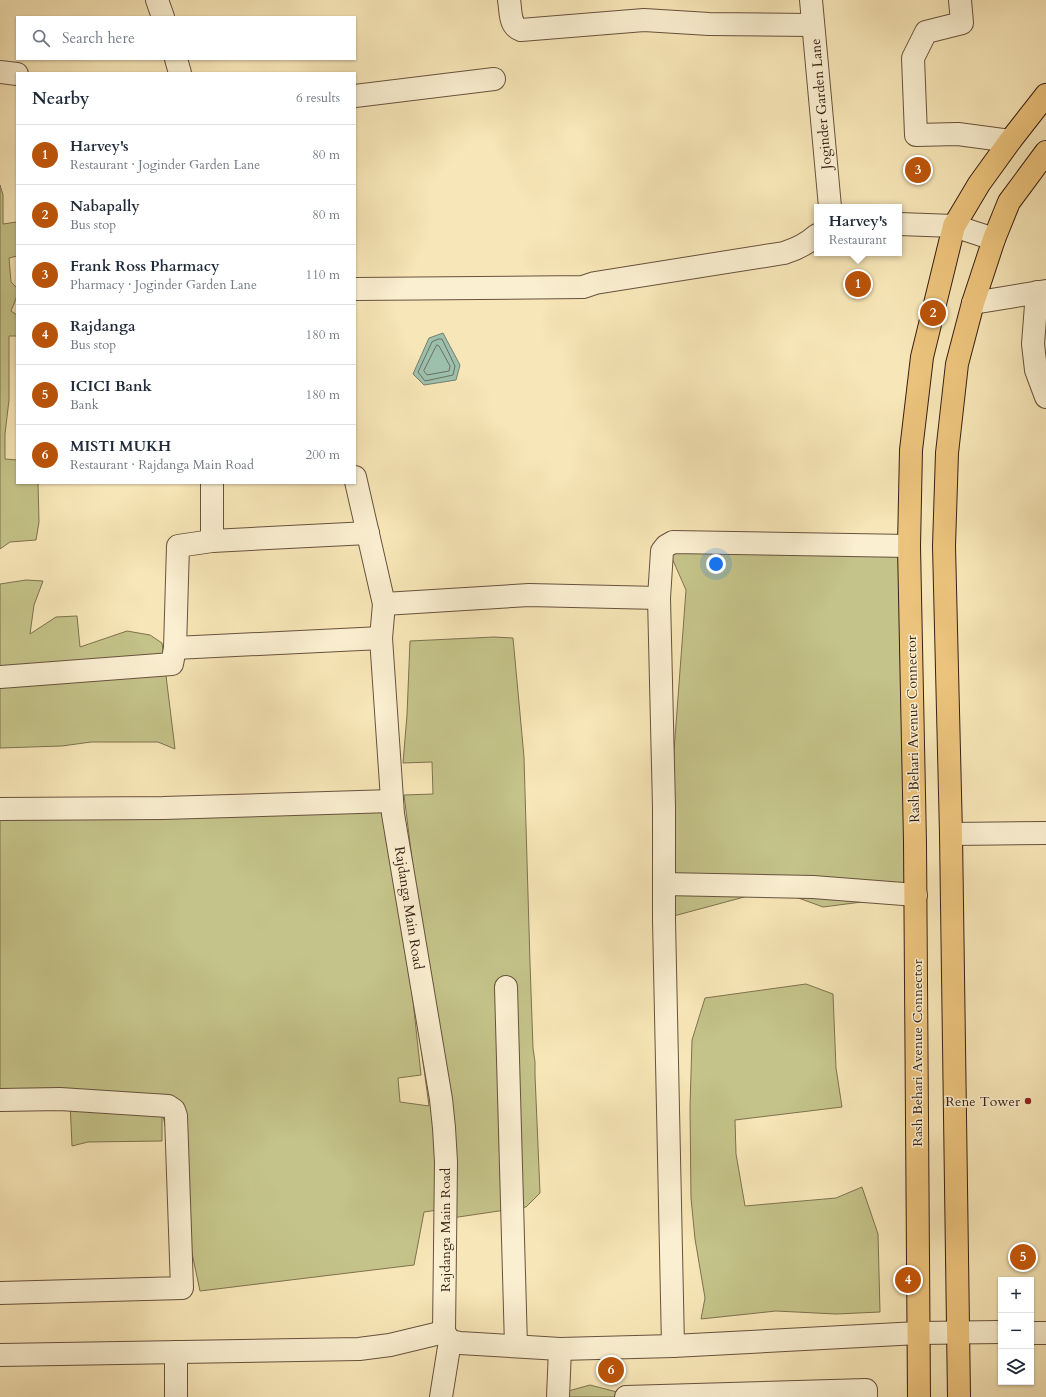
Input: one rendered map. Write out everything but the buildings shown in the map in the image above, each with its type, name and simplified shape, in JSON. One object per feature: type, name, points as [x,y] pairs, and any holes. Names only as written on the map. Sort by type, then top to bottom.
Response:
[{"type":"main road","name":"Rash Behari Avenue Connector","points":[[919,1397],[916,895],[908,546],[911,450],[922,357],[954,226],[979,184],[1046,95]]},
{"type":"main road","points":[[959,1397],[951,834],[944,546],[947,453],[957,364],[973,303],[994,239],[1009,202],[1046,152]]},
{"type":"street","points":[[157,0],[164,16]]},
{"type":"street","points":[[509,0],[512,24],[521,30],[644,20],[709,24],[813,25]]},
{"type":"street","name":"Joginder Garden Lane","points":[[811,0],[830,204]]},
{"type":"street","points":[[960,0],[962,24],[926,32],[914,58],[916,135],[958,134],[1010,141]]},
{"type":"street","points":[[176,60],[180,72]]},
{"type":"street","points":[[0,72],[16,74]]},
{"type":"street","points":[[356,96],[494,79]]},
{"type":"street","points":[[902,224],[954,226],[994,239]]},
{"type":"street","points":[[356,288],[583,287],[595,283],[784,253],[807,244],[814,238]]},
{"type":"street","points":[[973,303],[1042,292],[1033,344],[1040,354],[1036,370],[1046,397]]},
{"type":"street","name":"Rajdanga Main Road","points":[[356,481],[384,604],[381,638],[392,801],[413,939],[441,1099],[444,1128],[446,1162],[447,1337],[441,1397]]},
{"type":"street","points":[[212,484],[212,541]]},
{"type":"street","points":[[0,677],[172,664],[175,648],[178,546],[212,541],[368,533]]},
{"type":"street","points":[[673,1346],[659,598],[662,551],[666,546],[674,542],[908,546]]},
{"type":"street","points":[[384,604],[529,595],[659,598]]},
{"type":"street","points":[[175,648],[381,638]]},
{"type":"street","points":[[0,809],[163,808],[392,801]]},
{"type":"street","points":[[951,834],[1046,833]]},
{"type":"street","points":[[664,884],[813,887],[916,895]]},
{"type":"street","points":[[506,988],[516,1346]]},
{"type":"street","points":[[0,1100],[60,1098],[168,1106],[174,1110],[176,1116],[182,1288],[0,1293]]},
{"type":"street","points":[[0,1355],[359,1349],[447,1337],[460,1343],[560,1349],[673,1346],[918,1333],[998,1332]]},
{"type":"street","points":[[1034,1333],[1046,1333]]},
{"type":"street","points":[[558,1397],[560,1349]]},
{"type":"street","points":[[176,1352],[176,1397]]},
{"type":"street","points":[[626,1397],[866,1390],[866,1397]]},
{"type":"shaded area","points":[[0,185],[3,195],[3,224],[16,222],[16,256],[9,258],[11,282],[16,287],[16,298],[11,311],[16,314],[16,336],[9,336],[9,400],[5,434],[5,459],[16,460],[16,484],[38,484],[39,522],[36,540],[10,542],[0,549]]},
{"type":"shaded area","points":[[909,546],[916,895],[823,907],[774,889],[670,917],[670,805],[686,590],[668,549]]},
{"type":"shaded area","points":[[26,580],[43,581],[34,605],[30,634],[56,617],[77,616],[80,647],[127,631],[150,635],[162,643],[175,749],[158,742],[91,742],[62,746],[0,748],[0,584]]},
{"type":"shaded area","points":[[494,637],[513,638],[524,757],[533,1048],[535,1062],[540,1193],[526,1207],[438,1220],[438,1210],[424,1212],[414,1265],[200,1291],[162,1111],[162,1141],[88,1142],[72,1146],[70,1102],[0,1097],[0,817],[387,807],[406,936],[421,1075],[398,1078],[400,1102],[429,1106],[411,973],[426,971],[404,795],[433,794],[432,762],[403,763],[407,715],[410,641]]},
{"type":"shaded area","points":[[806,984],[833,994],[836,1068],[842,1107],[735,1120],[736,1154],[745,1206],[836,1198],[862,1187],[878,1234],[880,1312],[836,1314],[776,1311],[701,1319],[705,1298],[695,1239],[691,1198],[690,1107],[692,1040],[705,998]]},
{"type":"shaded area","points":[[590,1385],[621,1393],[621,1397],[561,1397],[561,1393]]},
{"type":"water","points":[[443,333],[460,365],[456,380],[424,385],[413,374],[429,338]]},
{"type":"place","name":"Frank Ross Pharmacy","points":[[918,170]]},
{"type":"place","name":"Harvey's","points":[[858,284]]},
{"type":"place","name":"Nabapally","points":[[933,313]]},
{"type":"place","name":"Rene Tower","points":[[1028,1101]]},
{"type":"place","name":"ICICI Bank","points":[[1023,1257]]},
{"type":"place","name":"Rajdanga","points":[[908,1280]]},
{"type":"place","name":"MISTI MUKH","points":[[611,1370]]}]
